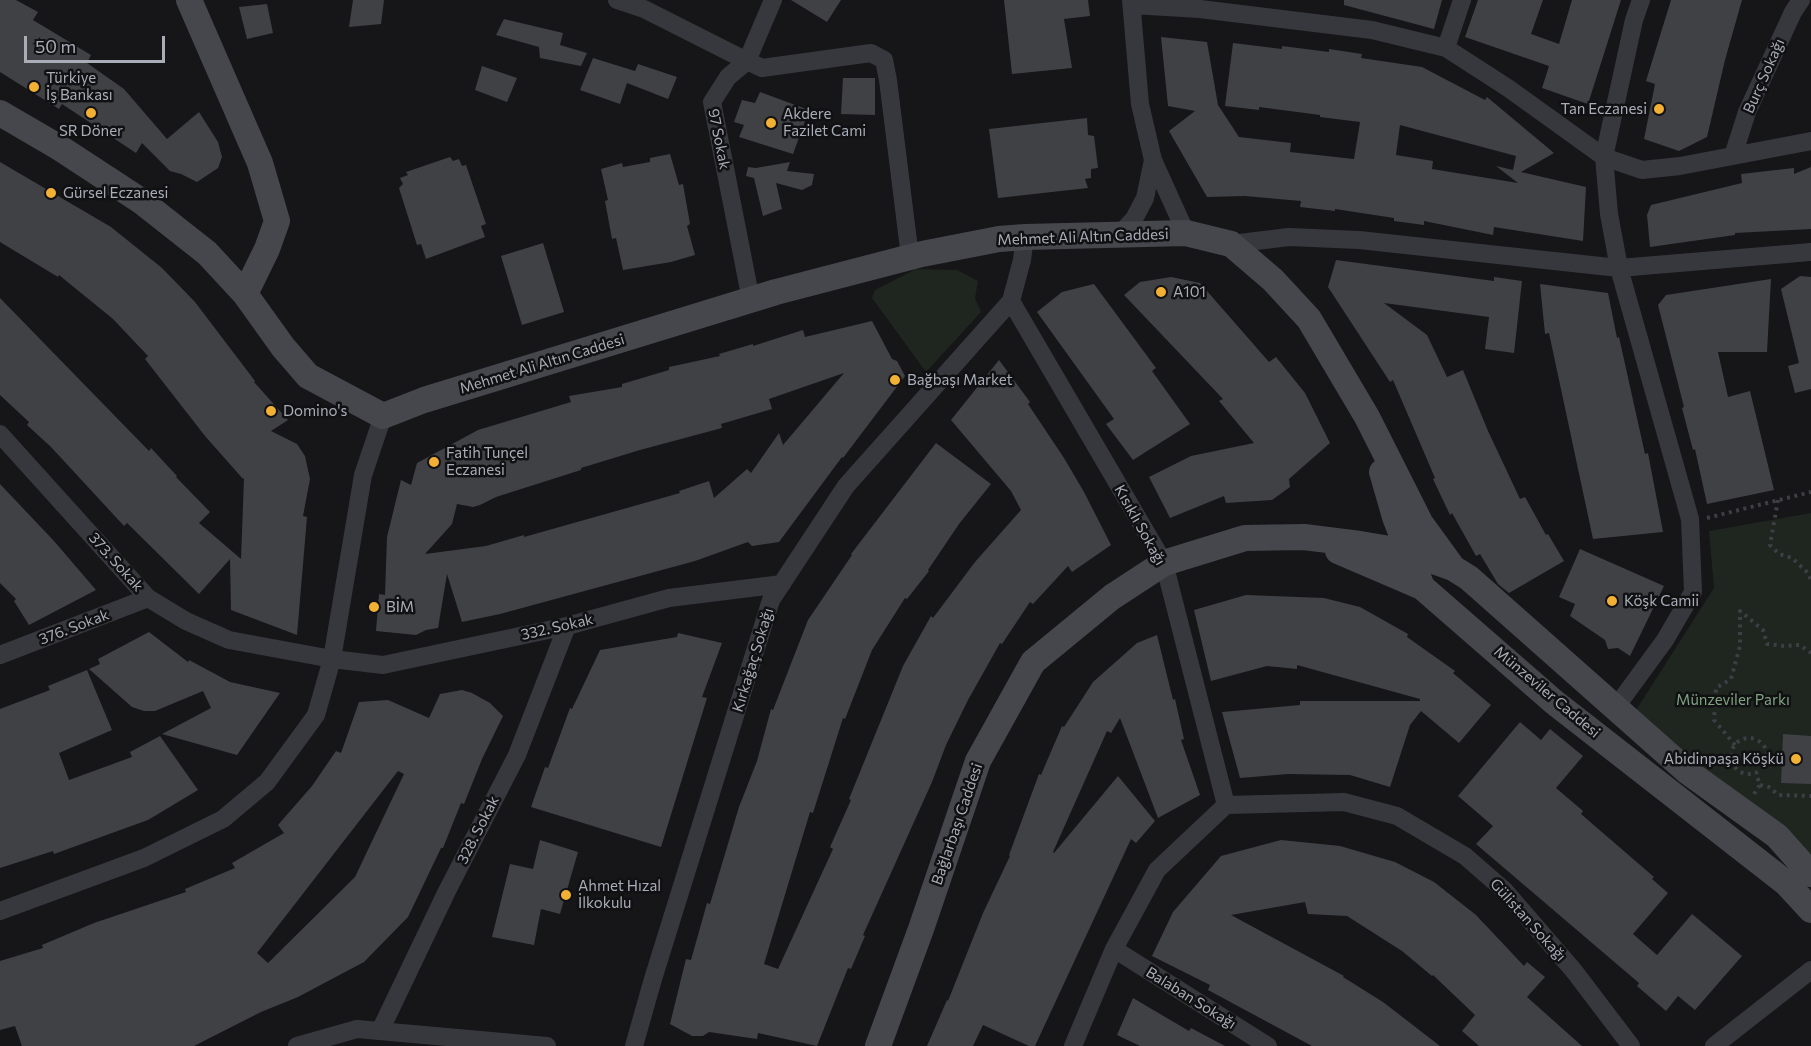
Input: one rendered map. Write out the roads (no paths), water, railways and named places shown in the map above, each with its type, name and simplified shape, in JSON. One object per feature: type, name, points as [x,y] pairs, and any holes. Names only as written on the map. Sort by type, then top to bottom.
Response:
[{"type":"street","points":[[189,0],[260,163],[277,221],[267,249],[245,294]]},
{"type":"street","points":[[616,0],[644,9],[762,68],[871,53],[884,60],[910,257]]},
{"type":"street","points":[[747,61],[773,0]]},
{"type":"street","points":[[1446,48],[1462,0]]},
{"type":"street","points":[[1616,707],[1665,640],[1693,591],[1690,519],[1618,268],[1609,214],[1604,157],[1634,20],[1641,0]]},
{"type":"street","name":"Burç Sokağı","points":[[1733,156],[1747,112],[1793,12],[1801,0]]},
{"type":"street","points":[[1186,233],[1153,160],[1140,104],[1131,3],[1372,30],[1446,48],[1508,88],[1604,157],[1642,170],[1680,166],[1811,141]]},
{"type":"street","name":"97 Sokak","points":[[747,61],[728,77],[712,102],[751,300]]},
{"type":"street","points":[[0,114],[60,148],[141,201],[207,253],[245,294],[283,347],[308,376],[383,416],[363,475],[332,659],[316,715],[267,782],[223,819],[144,858],[0,911]]},
{"type":"street","points":[[1119,235],[1134,219],[1145,198],[1153,160]]},
{"type":"street","name":"Mehmet Ali Altın Caddesi","points":[[383,416],[424,400],[751,300],[910,257],[999,239],[1186,233]]},
{"type":"street","name":"Münzeviler Caddesi","points":[[1186,233],[1231,244],[1273,280],[1309,319],[1367,417],[1421,524],[1453,568],[1469,578],[1688,772],[1777,836],[1811,874]]},
{"type":"street","name":"Kırkağaç Sokağı","points":[[634,1046],[771,600],[846,486],[1011,301],[1025,237]]},
{"type":"street","points":[[1231,244],[1289,237],[1359,240],[1618,268],[1811,252]]},
{"type":"street","name":"Kısıklı Sokağı","points":[[1011,301],[1164,563],[1226,805]]},
{"type":"street","name":"Münzeviler Caddesi","points":[[1367,417],[1395,517],[1422,587],[1554,702],[1786,883],[1811,910]]},
{"type":"street","name":"373. Sokak","points":[[0,434],[148,598],[186,621],[229,640],[332,659]]},
{"type":"street","points":[[1360,544],[1386,532],[1395,517]]},
{"type":"street","name":"Bağlarbaşı Caddesi","points":[[1304,537],[1422,587]]},
{"type":"street","name":"Bağlarbaşı Caddesi","points":[[878,1046],[921,929],[978,761],[1033,662],[1112,597],[1164,563],[1245,538],[1304,537],[1360,544],[1408,552],[1453,568]]},
{"type":"street","points":[[1422,587],[1453,568]]},
{"type":"street","name":"332. Sokak","points":[[332,659],[382,665],[567,626],[669,598],[782,584]]},
{"type":"street","name":"376. Sokak","points":[[0,656],[148,598]]},
{"type":"street","name":"328. Sokak","points":[[380,1031],[447,891],[517,755],[567,626]]},
{"type":"street","name":"Gülistan Sokağı","points":[[1226,805],[1344,802],[1397,816],[1465,856],[1512,899],[1574,971],[1631,1046]]},
{"type":"street","points":[[1073,1046],[1113,949],[1157,870],[1226,805]]},
{"type":"street","name":"Balaban Sokağı","points":[[1113,949],[1268,1046]]},
{"type":"street","points":[[1714,1046],[1811,970]]},
{"type":"street","points":[[297,1046],[357,1037],[380,1031],[547,1046]]},
{"type":"place","name":"Türkiye İş Bankası","points":[[34,87]]},
{"type":"place","name":"Tan Eczanesi","points":[[1659,109]]},
{"type":"place","name":"SR Döner","points":[[91,113]]},
{"type":"place","name":"Akdere Fazilet Cami","points":[[771,123]]},
{"type":"place","name":"Gürsel Eczanesi","points":[[51,193]]},
{"type":"place","name":"A101","points":[[1161,292]]},
{"type":"place","name":"Bağbaşı Market","points":[[895,380]]},
{"type":"place","name":"Domino's","points":[[271,411]]},
{"type":"place","name":"Fatih Tunçel Eczanesi","points":[[434,462]]},
{"type":"place","name":"Köşk Camii","points":[[1612,601]]},
{"type":"place","name":"BİM","points":[[374,607]]},
{"type":"place","name":"Abidinpaşa Köşkü","points":[[1796,759]]},
{"type":"place","name":"Ahmet Hızal İlkokulu","points":[[566,895]]},
{"type":"park label","name":"Münzeviler Parkı","points":[[1733,700]]}]
